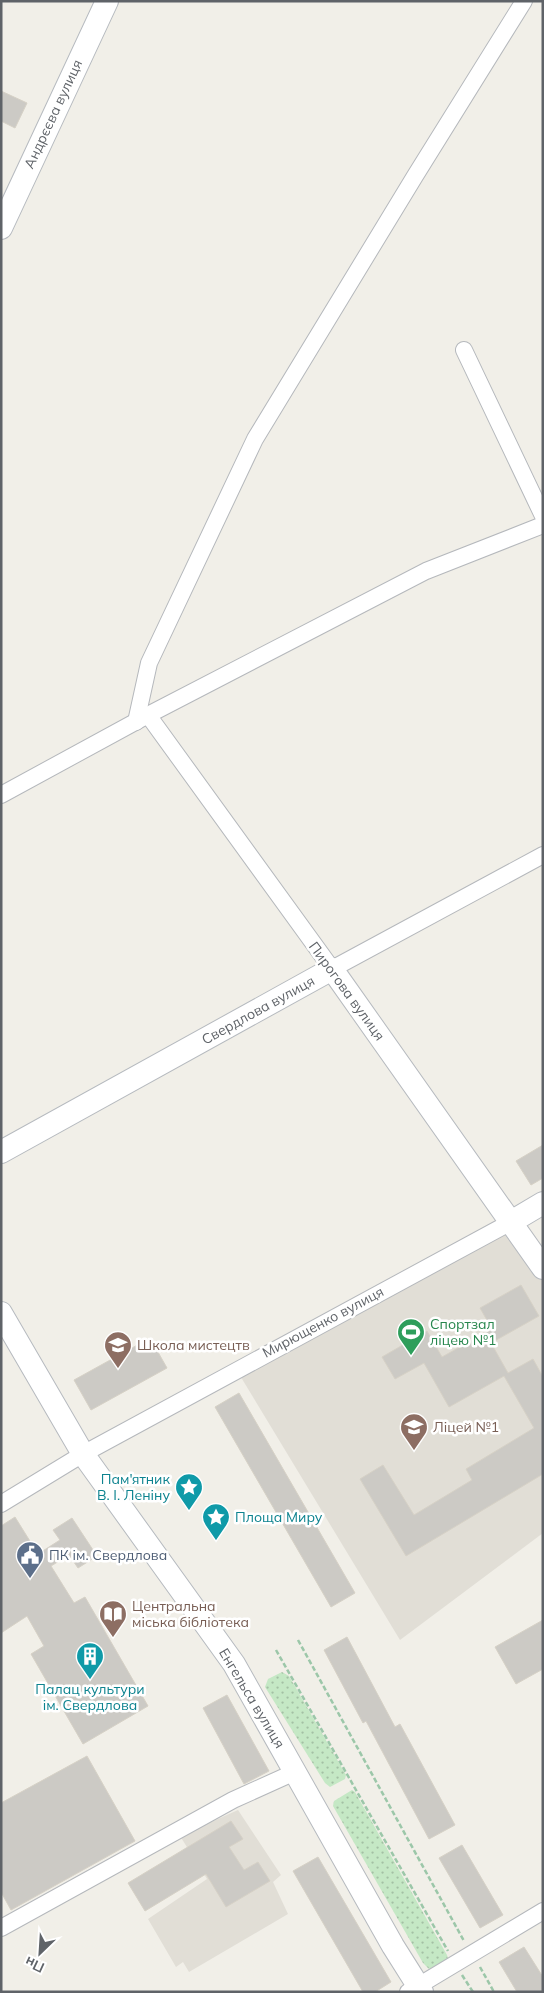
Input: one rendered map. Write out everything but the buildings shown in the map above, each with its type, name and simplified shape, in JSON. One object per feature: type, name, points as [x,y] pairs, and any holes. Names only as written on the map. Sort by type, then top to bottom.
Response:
[{"type":"street","name":"Андрєєва вулиця","points":[[1,228],[107,1]]},
{"type":"street","points":[[142,718],[149,663],[255,439],[524,1]]},
{"type":"street","points":[[464,350],[543,516]]},
{"type":"street","points":[[1,795],[142,718],[426,571],[543,525]]},
{"type":"street","name":"Пирогова вулиця","points":[[142,718],[332,969],[543,1268]]},
{"type":"street","name":"Свердлова вулиця","points":[[1,1152],[543,855]]},
{"type":"street","name":"Мирющенко вулиця","points":[[1,1504],[83,1454],[511,1222],[543,1202]]},
{"type":"street","name":"Енгельса вулиця","points":[[1,1313],[83,1454],[234,1664],[389,1938],[416,1990]]},
{"type":"street","points":[[1,1928],[233,1800],[295,1772]]},
{"type":"street","points":[[416,1990],[456,1963],[543,1911]]},
{"type":"path","points":[[298,1640],[494,1992]]},
{"type":"path","points":[[276,1650],[456,1963]]},
{"type":"shaded area","name":"Ліцей №1","points":[[511,1231],[543,1272],[543,1533],[400,1640],[236,1369]]},
{"type":"shaded area","points":[[238,1810],[281,1875],[273,1882],[288,1914],[189,1972],[183,1962],[176,1967],[148,1919],[207,1879],[180,1836]]},
{"type":"green space","points":[[282,1672],[289,1676],[346,1775],[345,1779],[330,1787],[325,1783],[265,1687],[268,1679]]},
{"type":"green space","points":[[352,1790],[355,1792],[447,1955],[448,1959],[429,1969],[423,1963],[333,1806],[334,1801]]},
{"type":"place","name":"Спортзал ліцею №1","points":[[411,1356]]},
{"type":"place","name":"Школа мистецтв","points":[[118,1369]]},
{"type":"place","name":"Ліцей №1","points":[[414,1451]]},
{"type":"place","name":"Пам'ятник В. І. Леніну","points":[[189,1511]]},
{"type":"place","name":"Площа Миру","points":[[216,1541]]},
{"type":"place","name":"ПК ім. Свердлова","points":[[30,1579]]},
{"type":"place","name":"Центральна міська бібліотека","points":[[113,1638]]},
{"type":"place","name":"Палац культури ім. Свердлова","points":[[90,1680]]}]
